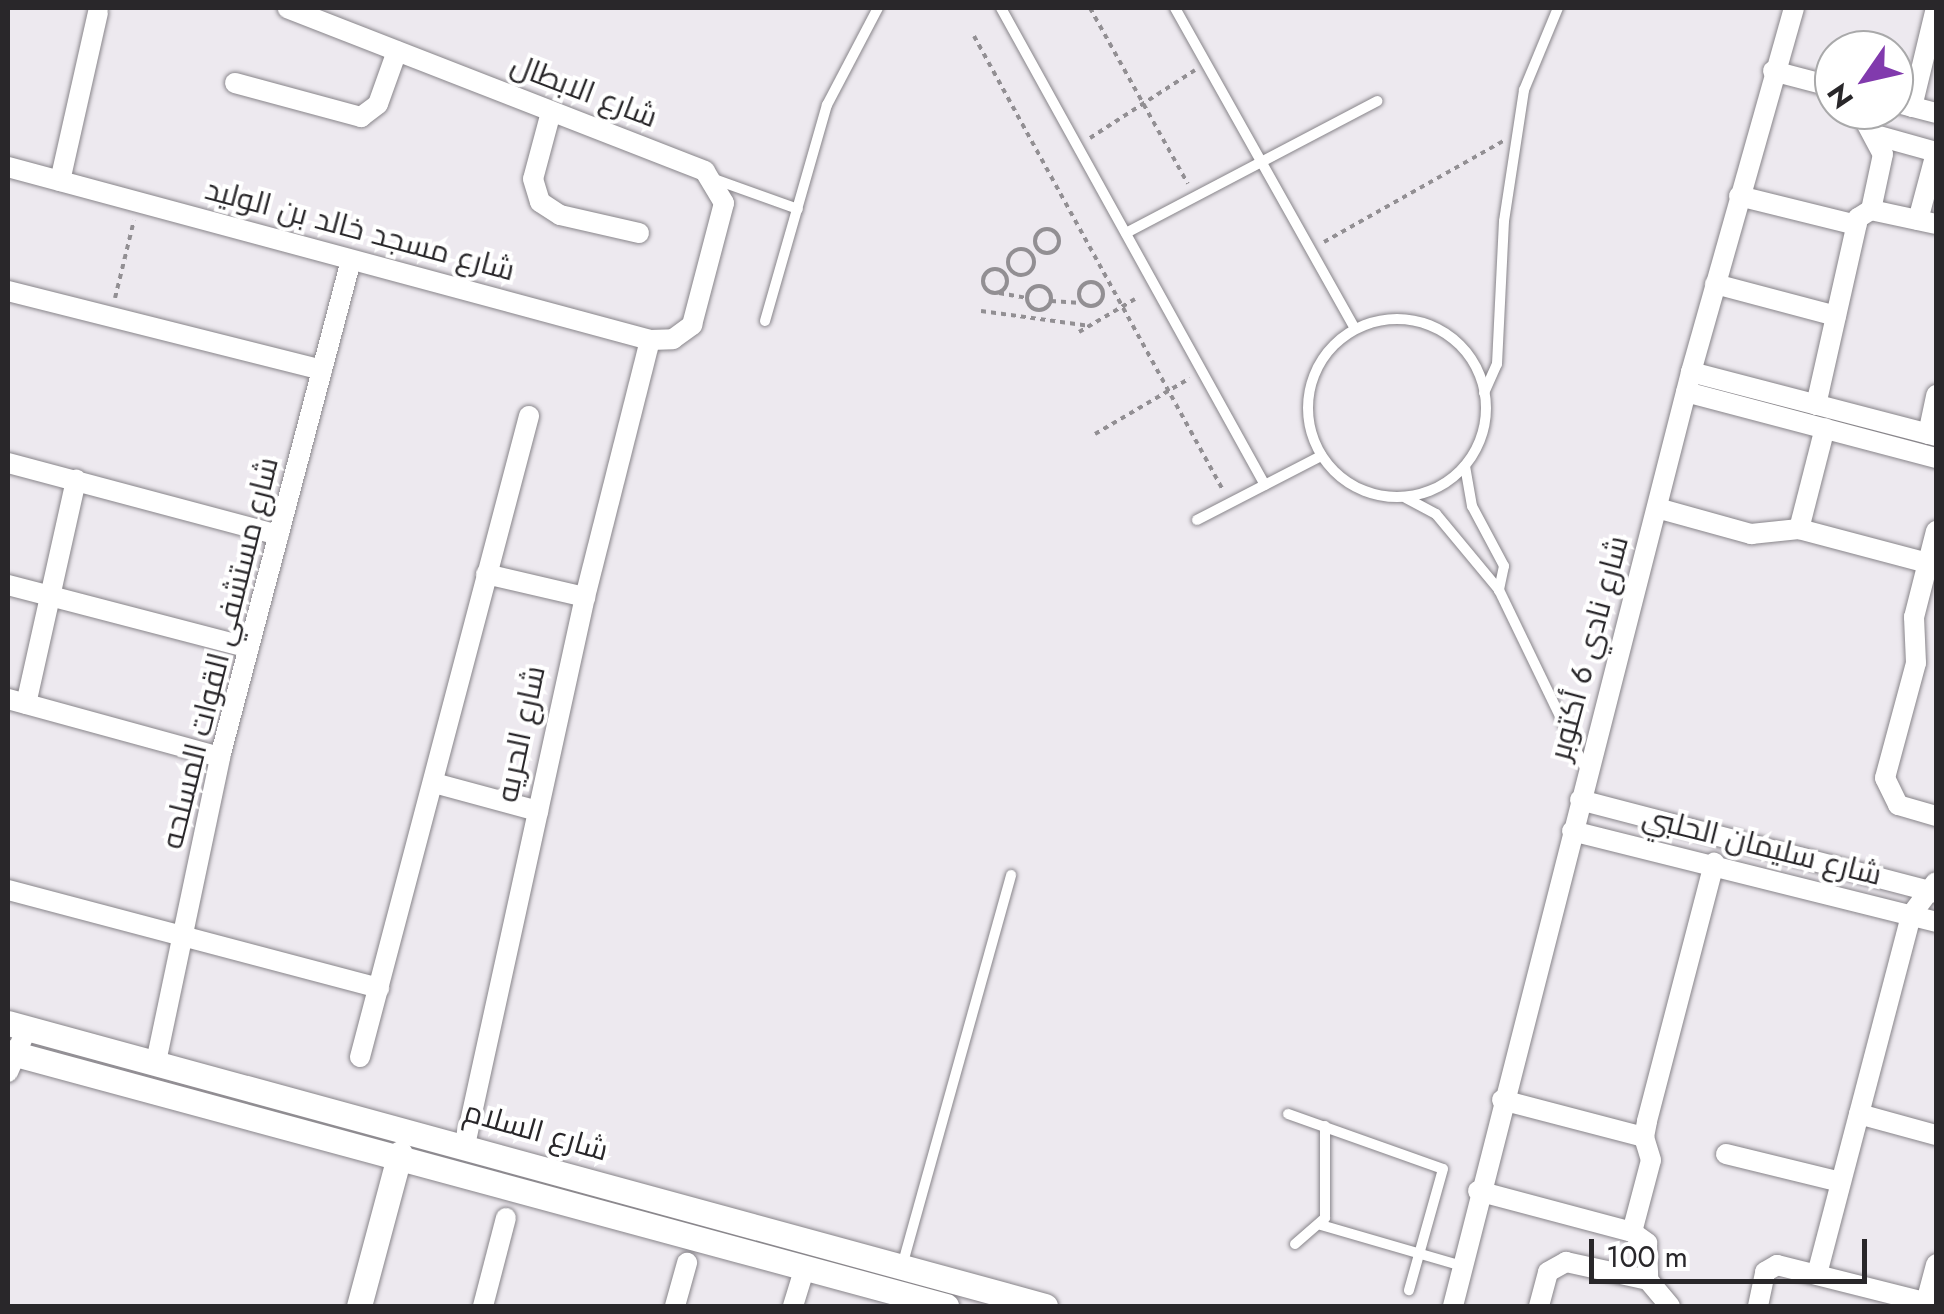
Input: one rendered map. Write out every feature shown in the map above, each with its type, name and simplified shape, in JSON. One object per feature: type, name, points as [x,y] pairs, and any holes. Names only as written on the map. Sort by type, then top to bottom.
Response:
[{"type":"street","name":"شارع الابطال","points":[[288,8],[694,164],[714,179]]},
{"type":"street","name":"شارع نادي 6 أكتوبر","points":[[1453,1306],[1478,1192],[1714,284],[1794,8]]},
{"type":"street","points":[[60,181],[98,12]]},
{"type":"street","points":[[1914,75],[1935,19]]},
{"type":"street","points":[[235,83],[362,117],[378,104],[397,51]]},
{"type":"street","points":[[1773,71],[1814,82]]},
{"type":"street","points":[[551,112],[534,179],[540,202],[560,215],[639,233]]},
{"type":"street","points":[[1816,404],[1836,316],[1883,154],[1872,130]]},
{"type":"street","points":[[1739,196],[1864,218],[1927,222],[1936,153],[1875,135]]},
{"type":"street","name":"شارع مسجد خالد بن الوليد","points":[[8,167],[650,340]]},
{"type":"street","points":[[650,340],[673,340],[692,325],[724,203],[714,179]]},
{"type":"street","name":"شارع مستشفي القوات المسلحه","points":[[156,1062],[220,757],[351,260]]},
{"type":"street","points":[[1714,284],[1836,316]]},
{"type":"street","points":[[8,291],[322,370]]},
{"type":"street","name":"شارع الحريه","points":[[465,1145],[584,597],[650,340]]},
{"type":"street","points":[[1689,382],[1816,404],[1932,435],[1936,395]]},
{"type":"street","points":[[1689,382],[1825,428],[1936,458]]},
{"type":"street","points":[[360,1057],[528,416]]},
{"type":"street","points":[[1799,529],[1825,428]]},
{"type":"street","points":[[8,463],[278,535]]},
{"type":"street","points":[[76,480],[17,702],[220,757]]},
{"type":"street","points":[[1657,508],[1752,534],[1799,529],[1928,563]]},
{"type":"street","points":[[1936,531],[1914,617],[1916,663],[1886,778],[1898,805],[1936,816]]},
{"type":"street","points":[[486,574],[584,597]]},
{"type":"street","points":[[8,586],[249,648]]},
{"type":"street","points":[[1914,617],[1936,622]]},
{"type":"street","points":[[434,783],[538,811]]},
{"type":"street","name":"شارع سليمان الحلبي","points":[[1580,800],[1936,889]]},
{"type":"street","name":"شارع سليمان الحلبي","points":[[1572,830],[1936,922]]},
{"type":"street","points":[[1632,1232],[1652,1160],[1644,1137],[1714,863]]},
{"type":"street","points":[[1817,1274],[1911,916],[1936,889]]},
{"type":"street","points":[[8,890],[379,988]]},
{"type":"street","points":[[10,1059],[17,1026]]},
{"type":"street","name":"شارع السلام","points":[[17,1026],[465,1145],[1044,1306]]},
{"type":"street","name":"شارع السلام","points":[[10,1059],[400,1154],[946,1306]]},
{"type":"street","points":[[1502,1100],[1644,1137]]},
{"type":"street","points":[[1859,1114],[1936,1135]]},
{"type":"street","points":[[359,1306],[400,1154]]},
{"type":"street","points":[[1726,1154],[1841,1182]]},
{"type":"street","points":[[1478,1192],[1632,1232],[1647,1244],[1648,1280]]},
{"type":"street","points":[[483,1306],[506,1218]]},
{"type":"street","points":[[1540,1306],[1548,1272],[1566,1262],[1648,1280],[1670,1306]]},
{"type":"street","points":[[675,1306],[687,1263]]},
{"type":"street","points":[[1758,1306],[1770,1267],[1817,1274],[1931,1303],[1936,1264]]},
{"type":"street","points":[[793,1306],[805,1267]]},
{"type":"lane","points":[[765,320],[836,84],[878,8]]},
{"type":"lane","points":[[1001,8],[1265,485]]},
{"type":"lane","points":[[1175,8],[1355,329]]},
{"type":"lane","points":[[1405,497],[1438,487],[1465,466],[1484,424],[1484,393],[1498,354],[1516,133],[1524,90],[1558,8]]},
{"type":"lane","points":[[1126,233],[1377,100]]},
{"type":"lane","points":[[714,179],[798,210]]},
{"type":"lane","points":[[1484,393],[1462,348],[1436,328],[1404,319],[1355,329],[1320,362],[1309,393],[1309,425],[1321,456],[1357,488],[1405,497],[1436,514],[1499,590],[1588,773]]},
{"type":"lane","points":[[1197,520],[1321,456]]},
{"type":"lane","points":[[1465,466],[1472,506],[1504,566],[1499,590]]},
{"type":"lane","points":[[902,1267],[1010,874]]},
{"type":"lane","points":[[1288,1114],[1443,1169],[1409,1290]]},
{"type":"lane","points":[[1321,1225],[1325,1126]]},
{"type":"lane","points":[[1296,1244],[1321,1225]]},
{"type":"lane","points":[[1321,1225],[1462,1266]]},
{"type":"path","points":[[1090,8],[1195,196]]},
{"type":"path","points":[[974,36],[1230,503]]},
{"type":"path","points":[[1078,146],[1206,62]]},
{"type":"path","points":[[1311,250],[1516,133]]},
{"type":"path","points":[[111,317],[139,200]]},
{"type":"path","points":[[1004,274],[1010,269],[1012,253],[1056,249],[1056,233],[1040,230],[1035,240],[1040,250]]},
{"type":"path","points":[[1010,269],[1026,274],[1032,254]]},
{"type":"path","points":[[1004,274],[994,269],[984,275],[984,286],[1027,298],[1037,310],[1036,318]]},
{"type":"path","points":[[999,292],[1006,284],[1004,274]]},
{"type":"path","points":[[1037,310],[1051,302],[1084,303],[1100,302],[1100,286],[1085,283],[1079,293],[1084,303]]},
{"type":"path","points":[[1027,298],[1033,288],[1044,287],[1051,302]]},
{"type":"path","points":[[1079,332],[1135,300]]},
{"type":"path","points":[[981,310],[1090,326]]},
{"type":"path","points":[[1095,434],[1202,370]]}]
